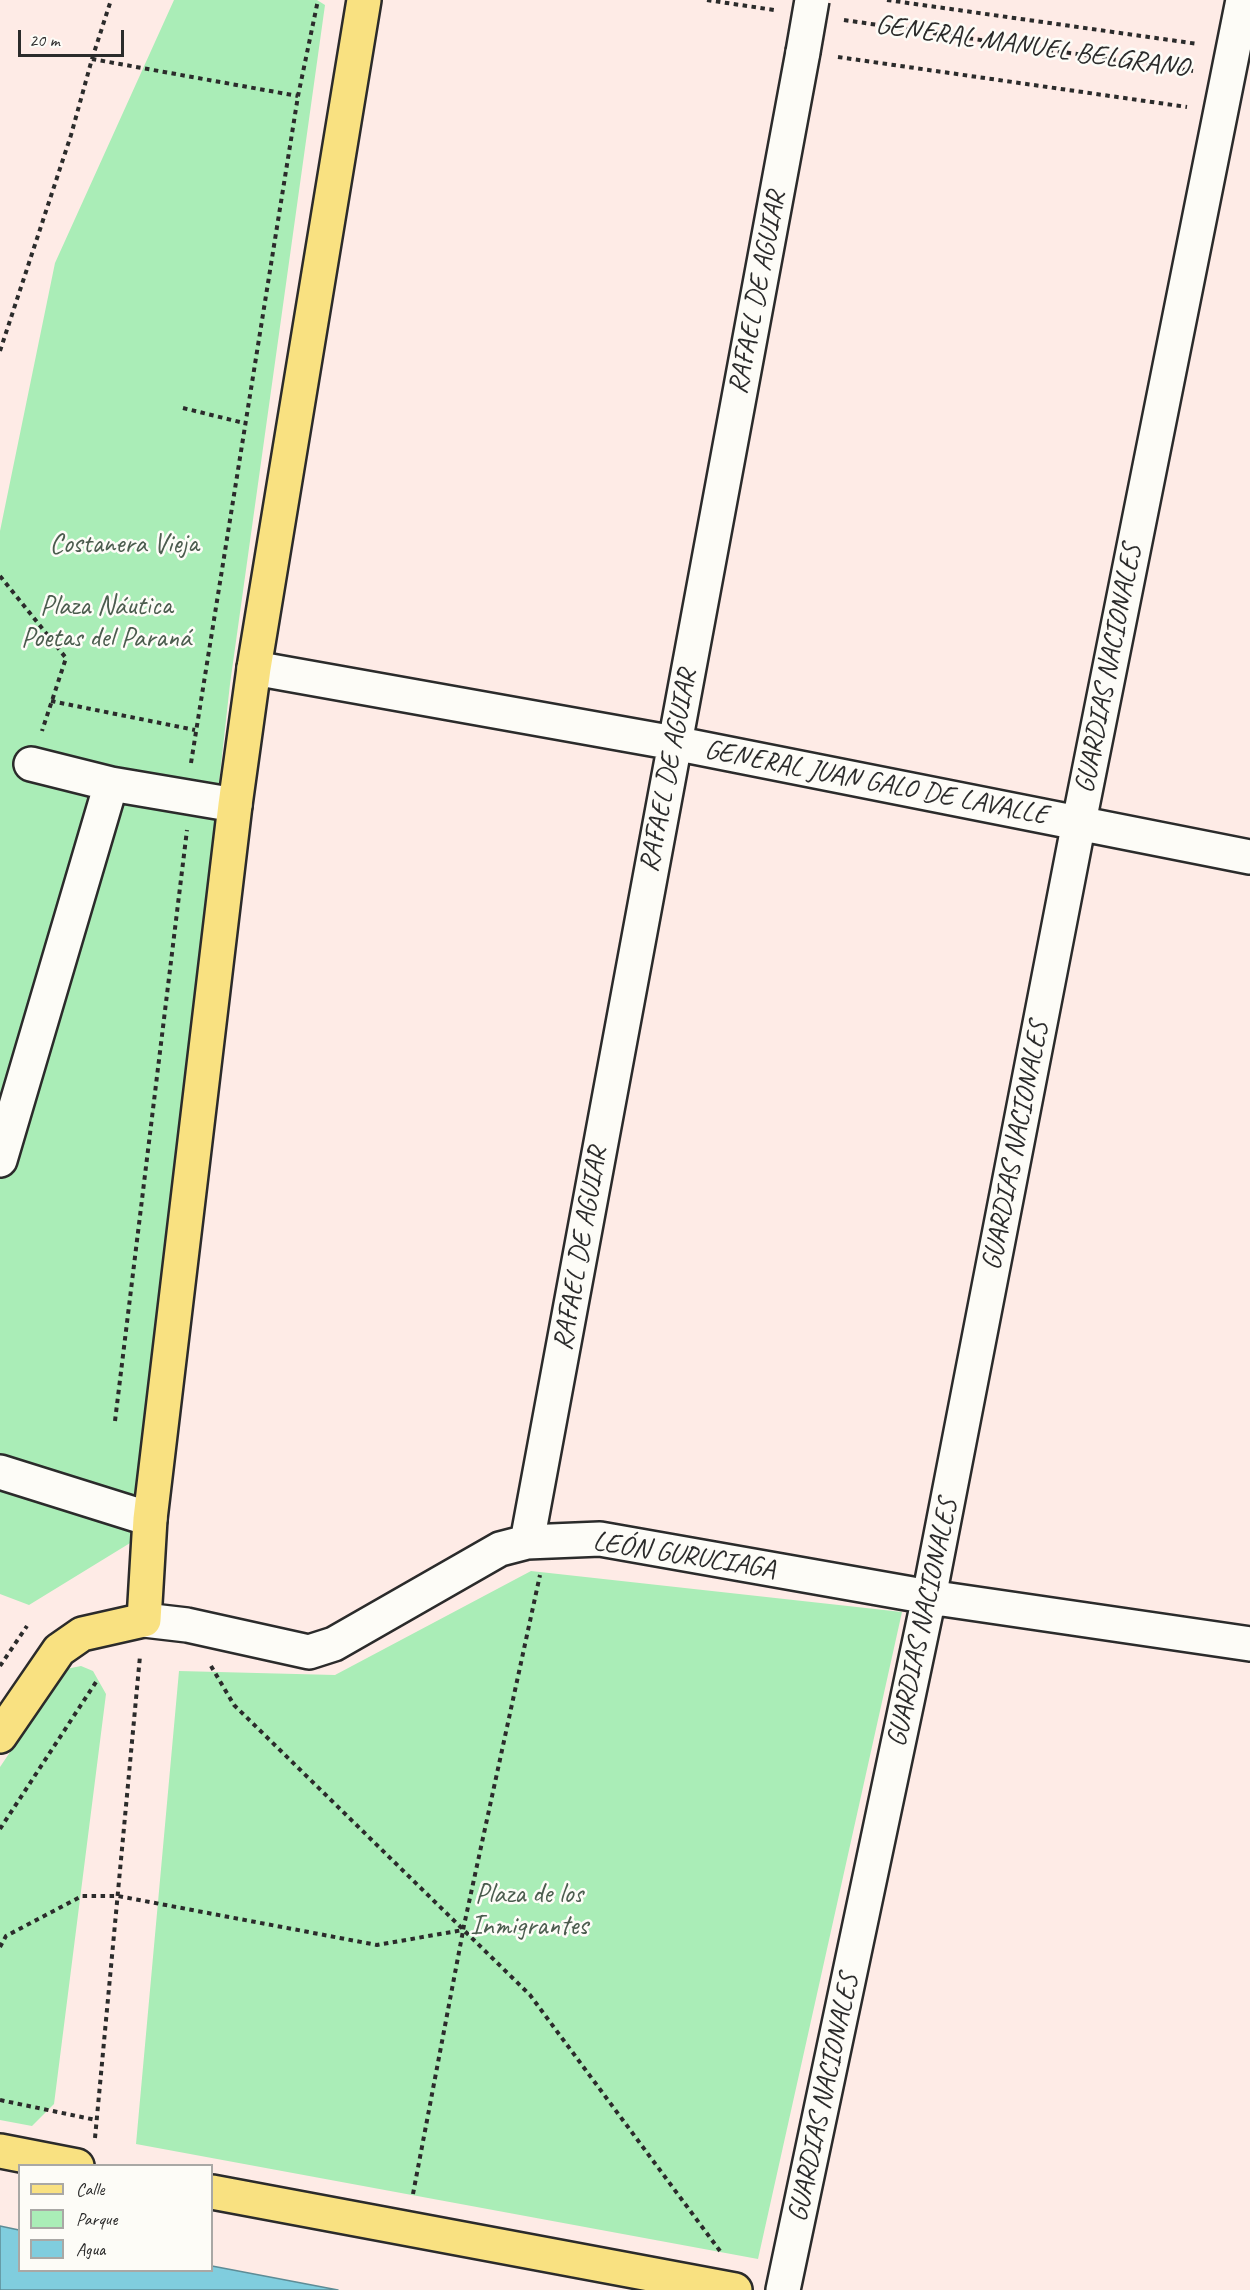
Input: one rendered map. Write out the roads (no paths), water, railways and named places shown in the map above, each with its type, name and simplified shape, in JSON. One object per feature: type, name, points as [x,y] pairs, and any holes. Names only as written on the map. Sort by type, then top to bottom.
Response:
[{"type":"main road","points":[[0,1736],[59,1650],[82,1634],[144,1620],[150,1519],[235,805],[254,668],[364,0]]},
{"type":"main road","points":[[0,2151],[86,2154]]},
{"type":"main road","points":[[213,2192],[735,2290]]},
{"type":"street","name":"GUARDIAS NACIONALES","points":[[783,2290],[929,1597],[1079,822],[1220,112],[1237,68],[1243,0]]},
{"type":"street","name":"RAFAEL DE AGUIAR","points":[[537,1542],[674,743],[803,52],[825,9]]},
{"type":"street","name":"GENERAL JUAN GALO DE LAVALLE","points":[[254,668],[674,743],[1250,857]]},
{"type":"street","points":[[31,764],[111,784],[235,805]]},
{"type":"street","points":[[0,1160],[111,784]]},
{"type":"street","points":[[0,1472],[150,1519]]},
{"type":"street","name":"LEÓN GURUCIAGA","points":[[144,1620],[187,1626],[309,1652],[334,1644],[500,1550],[537,1542],[600,1539],[929,1597],[1250,1644]]},
{"type":"water","points":[[0,2226],[18,2230],[18,2272],[213,2272],[213,2266],[338,2290],[0,2290]]},
{"type":"park label","name":"Costanera Vieja","points":[[124,545]]},
{"type":"park label","name":"Plaza Náutica Poetas del Paraná","points":[[106,623]]},
{"type":"park label","name":"Plaza de los Inmigrantes","points":[[529,1911]]}]
